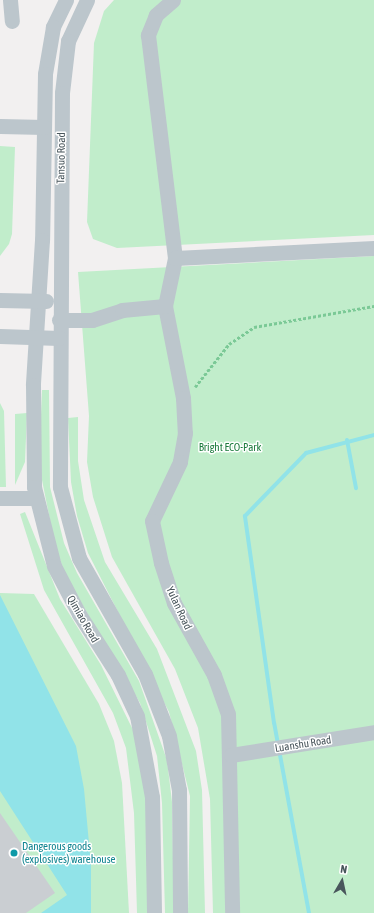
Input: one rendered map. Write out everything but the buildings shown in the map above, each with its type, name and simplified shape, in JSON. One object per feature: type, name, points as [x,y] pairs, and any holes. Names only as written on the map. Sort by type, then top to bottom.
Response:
[{"type":"street","points":[[10,0],[12,21]]},
{"type":"street","name":"Tansuo Road","points":[[59,320],[63,76],[68,41],[88,0]]},
{"type":"street","points":[[173,0],[156,15],[148,35],[175,258],[165,306],[122,310],[92,320],[59,320],[58,460],[64,508],[79,558],[145,674],[169,736],[179,790],[180,913]]},
{"type":"street","name":"Tansuo Road","points":[[36,319],[47,50],[62,1]]},
{"type":"street","points":[[0,126],[44,127]]},
{"type":"street","points":[[175,258],[374,248]]},
{"type":"street","points":[[0,300],[59,301]]},
{"type":"street","name":"Yulan Road","points":[[165,306],[183,398],[185,433],[180,462],[152,520],[161,564],[174,602],[214,675],[228,714],[231,755],[232,913]]},
{"type":"street","name":"Qimiao Road","points":[[36,319],[32,446],[36,498],[54,566],[118,675],[136,716],[152,797],[154,913]]},
{"type":"street","points":[[0,336],[59,338]]},
{"type":"street","points":[[0,498],[36,498]]},
{"type":"street","name":"Luanshu Road","points":[[231,755],[374,732]]},
{"type":"path","points":[[183,398],[202,381],[229,344],[254,327],[374,306]]},
{"type":"green space","points":[[114,0],[374,0],[374,235],[117,248],[93,239],[87,222],[94,43],[104,11]]},
{"type":"green space","points":[[0,146],[15,147],[12,234],[9,244],[0,256]]},
{"type":"green space","name":"Bright ECO-Park","points":[[374,256],[374,913],[213,913],[210,799],[198,728],[175,669],[112,557],[93,497],[87,462],[89,416],[78,272]]},
{"type":"green space","points":[[42,390],[49,390],[50,487],[64,543],[77,573],[139,681],[167,760],[172,802],[174,913],[165,913],[162,803],[157,756],[140,703],[66,577],[55,545],[39,465]]},
{"type":"green space","points":[[0,403],[4,411],[6,487],[0,487]]},
{"type":"green space","points":[[27,413],[25,462],[15,485],[15,414]]},
{"type":"green space","points":[[78,417],[78,461],[84,500],[105,562],[157,649],[196,751],[202,790],[205,913],[188,913],[190,796],[169,712],[88,553],[77,516],[71,482],[68,418]]},
{"type":"green space","points":[[25,512],[60,599],[101,665],[134,732],[146,786],[151,913],[137,913],[134,813],[126,748],[113,713],[44,590],[20,514]]},
{"type":"green space","points":[[0,593],[34,594],[99,704],[114,741],[122,783],[129,913],[0,913]]},
{"type":"water","points":[[0,595],[76,746],[84,789],[91,865],[91,913],[41,913],[67,895],[0,791]]},
{"type":"waterway","points":[[309,913],[274,723],[245,516],[306,453],[374,435]]},
{"type":"waterway","points":[[347,440],[356,488]]},
{"type":"place","name":"Dangerous goods (explosives) warehouse","points":[[14,853]]}]
